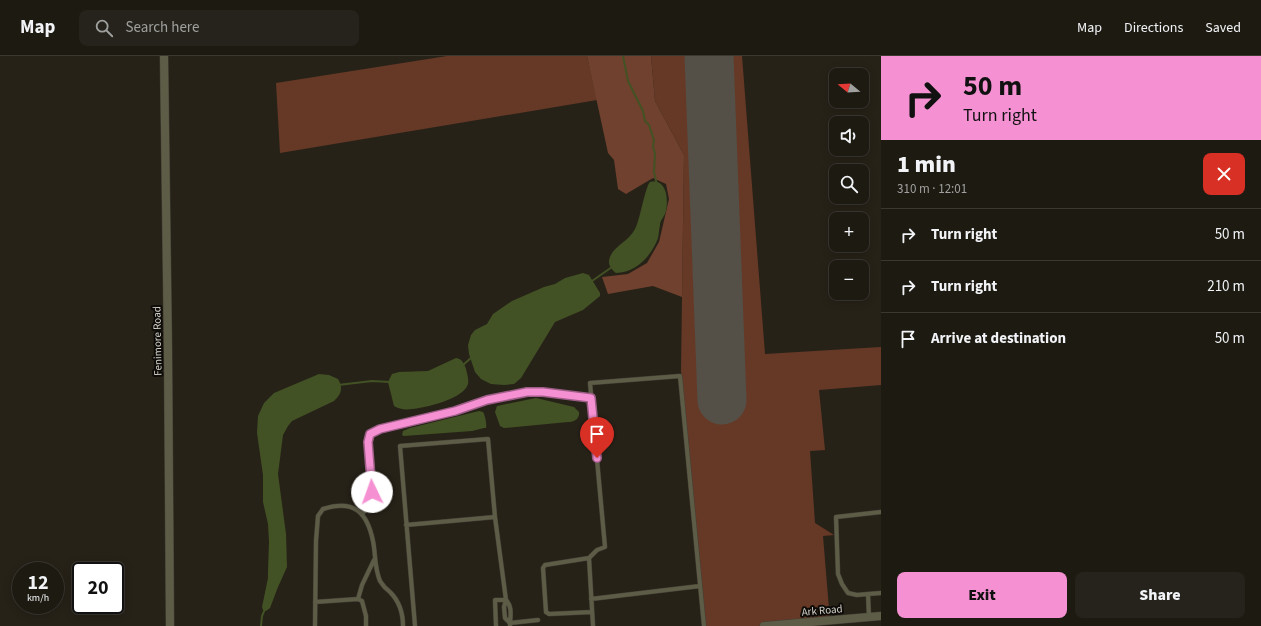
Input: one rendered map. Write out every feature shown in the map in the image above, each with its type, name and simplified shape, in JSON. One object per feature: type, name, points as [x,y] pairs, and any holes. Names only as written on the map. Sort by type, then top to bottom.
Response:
[{"type":"street","name":"Fenimore Road","points":[[164,56],[170,626]]},
{"type":"street","name":"Ark Road","points":[[764,626],[881,616]]},
{"type":"lane","points":[[592,612],[549,614],[546,612],[543,568],[545,565],[589,558],[597,550],[605,548],[590,383],[680,376],[704,626]]},
{"type":"lane","points":[[362,515],[370,501],[372,492],[368,442],[370,434],[380,429],[455,411],[487,400],[527,392],[543,392],[591,398]]},
{"type":"lane","points":[[415,626],[400,446],[488,439],[495,517],[506,600],[504,606],[505,618],[510,624],[538,620]]},
{"type":"lane","points":[[315,626],[316,541],[318,516],[323,509],[350,506],[358,510],[369,527],[373,542],[374,560],[380,580],[384,587],[398,602],[402,612],[403,626]]},
{"type":"lane","points":[[881,512],[836,517],[838,574],[842,584],[848,593],[857,595],[881,593]]},
{"type":"lane","points":[[406,525],[495,517]]},
{"type":"lane","points":[[589,558],[593,626]]},
{"type":"lane","points":[[358,599],[362,585],[374,560]]},
{"type":"lane","points":[[591,599],[700,586]]},
{"type":"lane","points":[[868,594],[869,617]]},
{"type":"lane","points":[[315,602],[358,599],[362,601],[366,616],[366,626]]},
{"type":"lane","points":[[496,626],[495,600],[506,600]]},
{"type":"shaded area","points":[[447,56],[587,56],[597,100],[280,153],[276,83]]},
{"type":"shaded area","points":[[587,56],[651,56],[655,101],[684,155],[682,297],[653,286],[608,294],[602,277],[628,274],[647,263],[659,242],[669,199],[666,184],[653,178],[626,194],[618,189],[614,160],[608,153]]},
{"type":"shaded area","points":[[651,56],[742,56],[765,354],[881,347],[881,385],[819,390],[825,450],[810,451],[815,523],[834,535],[823,536],[830,621],[769,626],[703,626],[681,371],[684,155],[655,101]]},
{"type":"shaded area","points":[[650,182],[656,182],[664,187],[667,198],[665,214],[660,222],[658,238],[652,251],[642,262],[630,270],[616,273],[610,266],[610,257],[635,229],[646,190]]},
{"type":"shaded area","points":[[583,273],[589,275],[600,293],[600,296],[583,310],[555,322],[521,378],[514,384],[491,384],[481,379],[475,372],[469,354],[468,345],[471,335],[475,330],[487,324],[493,314],[512,301],[544,287],[555,284],[565,278]]},
{"type":"shaded area","points":[[456,358],[460,359],[464,363],[468,379],[468,384],[465,389],[459,394],[443,402],[418,408],[405,409],[394,406],[388,382],[392,374],[399,372],[428,371]]},
{"type":"shaded area","points":[[319,374],[329,375],[338,379],[341,385],[341,390],[339,396],[334,401],[292,421],[283,435],[278,474],[286,534],[287,567],[270,608],[266,611],[263,610],[262,607],[268,578],[269,542],[268,524],[263,502],[263,475],[257,433],[258,416],[264,403],[274,393]]},
{"type":"shaded area","points":[[536,398],[574,407],[579,412],[579,417],[570,422],[504,428],[500,426],[495,412],[497,406]]},
{"type":"shaded area","points":[[479,411],[484,413],[486,428],[472,431],[402,435],[403,431],[410,428]]},
{"type":"waterway","points":[[623,56],[628,81],[643,111],[645,121],[649,125],[654,140],[654,172],[657,185]]},
{"type":"waterway","points":[[592,281],[612,267]]},
{"type":"waterway","points":[[463,365],[472,357]]},
{"type":"waterway","points":[[338,385],[372,381],[390,382]]},
{"type":"waterway","points":[[261,626],[262,616],[265,609]]},
{"type":"runway","points":[[709,56],[722,400]]},
{"type":"route","points":[[372,492],[368,442],[370,434],[380,429],[455,411],[487,400],[527,392],[566,394],[591,398],[597,458]]}]
